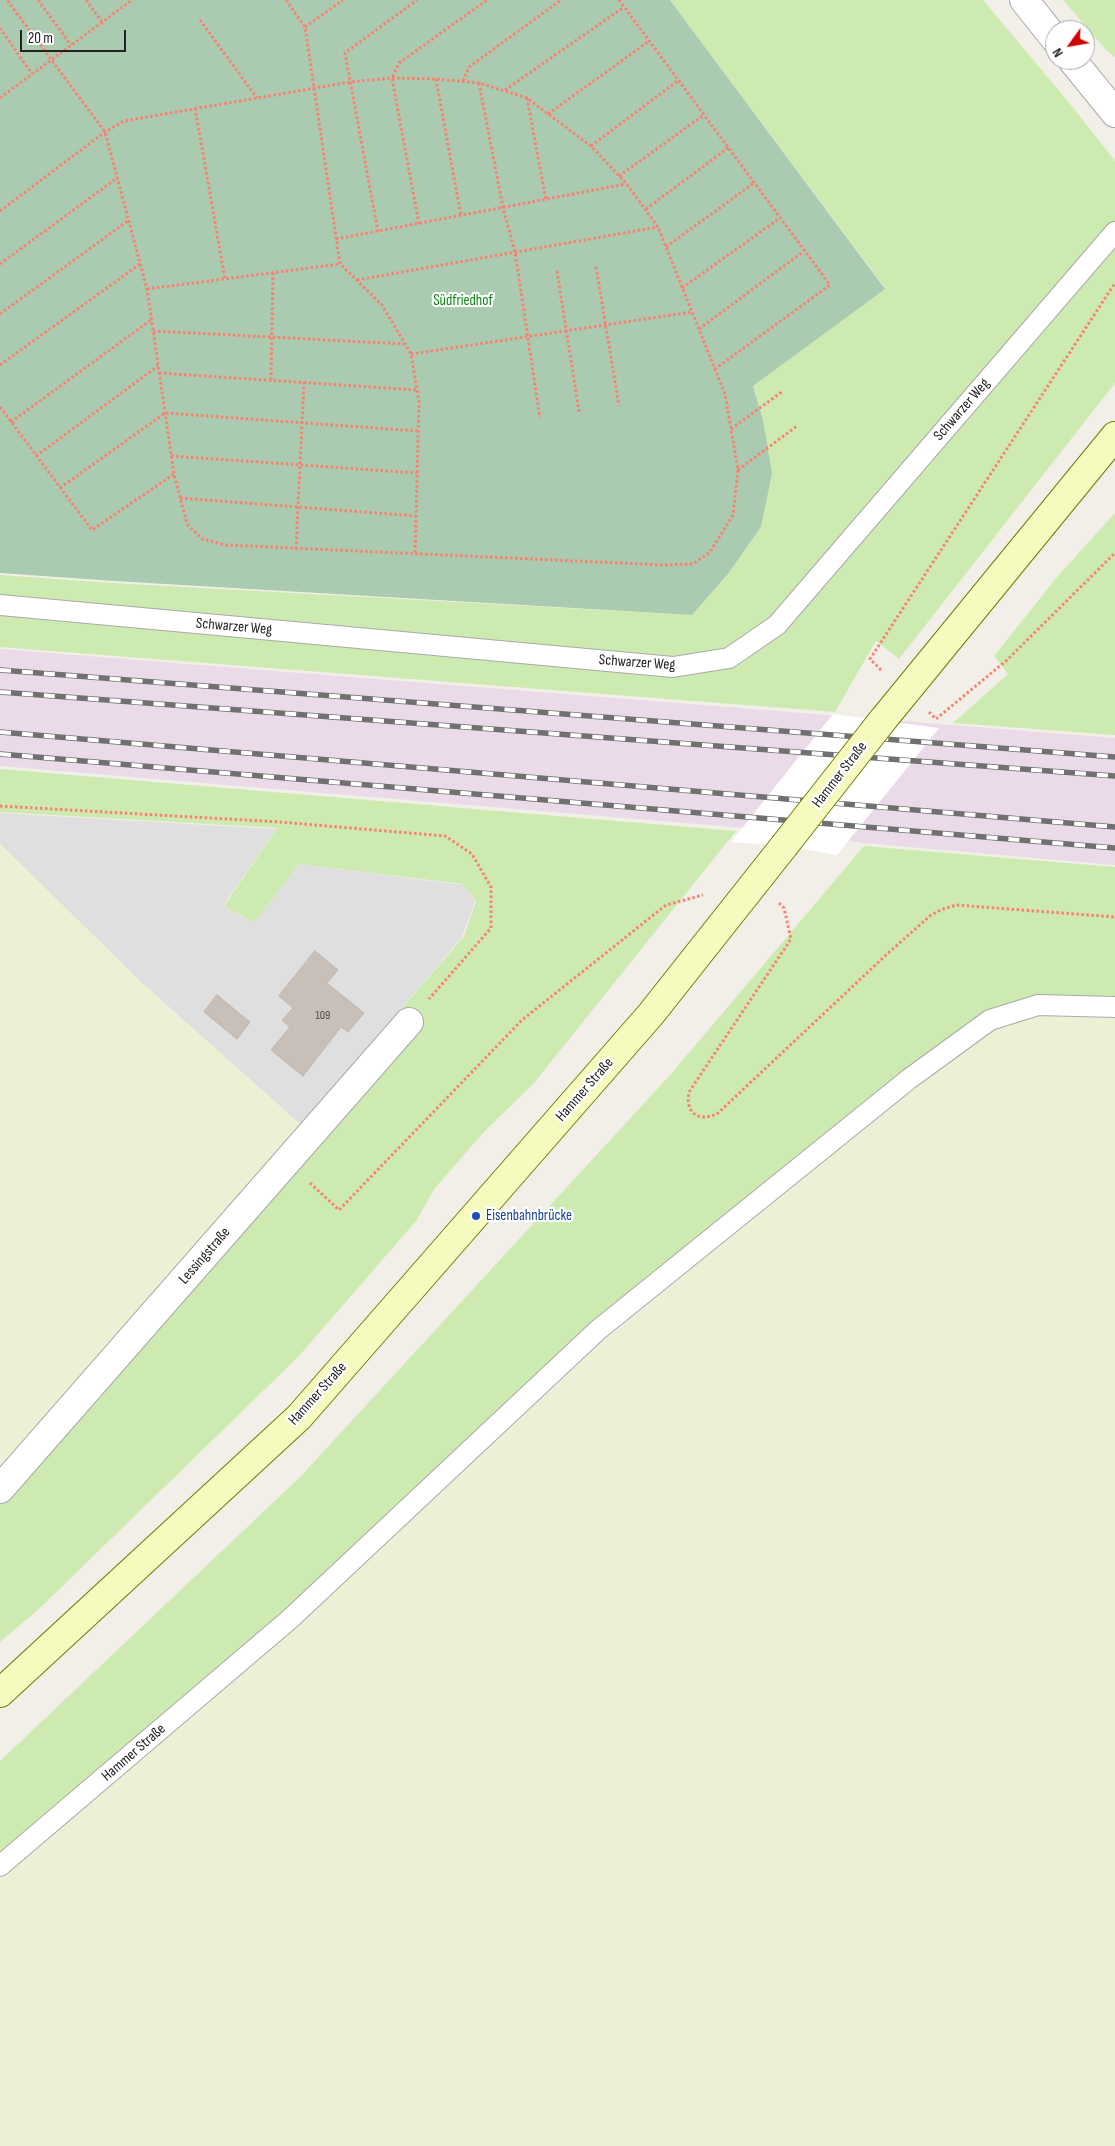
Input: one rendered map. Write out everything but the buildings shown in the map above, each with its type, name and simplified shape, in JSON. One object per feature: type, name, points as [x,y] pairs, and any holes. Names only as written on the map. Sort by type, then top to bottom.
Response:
[{"type":"main road","name":"Hammer Straße","points":[[0,1693],[299,1417],[651,1014],[882,722],[1115,436]]},
{"type":"street","points":[[1024,0],[1045,26]]},
{"type":"street","points":[[1080,70],[1115,113]]},
{"type":"street","name":"Lessingstraße","points":[[0,1489],[409,1022]]},
{"type":"lane","name":"Schwarzer Weg","points":[[0,605],[673,667],[729,658],[777,625],[1115,232]]},
{"type":"lane","name":"Hammer Straße","points":[[0,1866],[290,1619],[598,1330],[909,1079],[990,1020],[1038,1005],[1115,1007]]},
{"type":"path","points":[[0,210],[105,132],[124,121],[350,82],[392,78],[436,79],[479,83],[527,98],[591,146],[626,183],[658,227],[725,394],[738,470],[733,514],[710,552],[692,564],[663,566],[296,549],[226,545],[202,540],[187,524],[174,474],[147,289],[105,132],[7,0]]},
{"type":"path","points":[[38,0],[71,45]]},
{"type":"path","points":[[86,0],[102,22]]},
{"type":"path","points":[[0,98],[132,0]]},
{"type":"path","points":[[286,0],[305,27],[340,264],[382,305],[411,354],[419,402],[415,555]]},
{"type":"path","points":[[305,27],[342,0]]},
{"type":"path","points":[[378,232],[345,53],[417,0]]},
{"type":"path","points":[[419,224],[392,78],[399,63],[487,0]]},
{"type":"path","points":[[464,82],[469,67],[561,0]]},
{"type":"path","points":[[619,0],[830,285],[715,369]]},
{"type":"path","points":[[505,91],[624,7]]},
{"type":"path","points":[[200,20],[257,98]]},
{"type":"path","points":[[0,28],[32,74]]},
{"type":"path","points":[[548,114],[649,41]]},
{"type":"path","points":[[436,79],[461,216]]},
{"type":"path","points":[[591,146],[679,80]]},
{"type":"path","points":[[479,83],[503,208],[515,252],[540,418]]},
{"type":"path","points":[[527,98],[546,200]]},
{"type":"path","points":[[195,108],[225,279]]},
{"type":"path","points":[[619,176],[704,115]]},
{"type":"path","points":[[646,209],[728,148]]},
{"type":"path","points":[[0,264],[117,178]]},
{"type":"path","points":[[336,239],[546,200],[626,183]]},
{"type":"path","points":[[666,246],[754,183]]},
{"type":"path","points":[[682,288],[780,218]]},
{"type":"path","points":[[0,314],[129,220]]},
{"type":"path","points":[[356,280],[658,227]]},
{"type":"path","points":[[699,329],[804,251]]},
{"type":"path","points":[[0,365],[140,264]]},
{"type":"path","points":[[147,289],[340,264]]},
{"type":"path","points":[[596,267],[619,406]]},
{"type":"path","points":[[271,380],[273,272]]},
{"type":"path","points":[[557,272],[579,412]]},
{"type":"path","points":[[411,354],[692,312]]},
{"type":"path","points":[[11,422],[151,320]]},
{"type":"path","points":[[153,331],[406,344]]},
{"type":"path","points":[[36,456],[158,366]]},
{"type":"path","points":[[159,373],[416,390]]},
{"type":"path","points":[[296,549],[304,382]]},
{"type":"path","points":[[730,428],[783,391]]},
{"type":"path","points":[[0,407],[92,530],[174,474]]},
{"type":"path","points":[[60,488],[165,413],[418,431]]},
{"type":"path","points":[[738,470],[798,426]]},
{"type":"path","points":[[171,456],[417,473]]},
{"type":"path","points":[[180,498],[416,516]]},
{"type":"path","points":[[0,806],[280,822],[445,836],[472,854],[491,887],[491,928],[409,1022]]},
{"type":"path","points":[[287,1162],[339,1210],[522,1020],[666,905],[757,882],[784,908],[790,939],[689,1092],[687,1102],[690,1110],[699,1117],[708,1118],[717,1114],[886,955],[931,915],[943,908],[956,905],[1115,917]]},
{"type":"shaded area","points":[[0,649],[1115,738],[1115,865],[863,843],[745,828],[0,766]]},
{"type":"shaded area","points":[[0,813],[276,829],[223,906],[254,923],[299,864],[463,885],[475,901],[462,937],[302,1126],[142,983],[0,844]]},
{"type":"green space","name":"Südfriedhof","points":[[0,0],[670,0],[885,289],[753,386],[763,420],[772,473],[761,527],[728,574],[692,615],[0,573]]},
{"type":"green space","points":[[670,0],[983,0],[1115,161],[1115,383],[899,659],[876,641],[835,712],[0,647],[0,575],[692,615],[728,574],[761,527],[763,420],[753,386],[885,288]]},
{"type":"green space","points":[[1063,0],[1115,0],[1115,57],[1095,37],[1095,20],[1080,20]]},
{"type":"green space","points":[[1115,513],[1115,735],[953,723],[1008,674],[994,656],[1057,577]]},
{"type":"green space","points":[[0,769],[736,831],[534,1083],[484,1132],[435,1188],[416,1221],[299,1356],[40,1608],[0,1642],[0,1476],[464,936],[476,901],[462,884],[299,864],[254,923],[224,906],[277,828],[0,812]]},
{"type":"green space","points":[[0,844],[142,983],[302,1126],[0,1474]]},
{"type":"green space","points":[[864,846],[1115,867],[1115,997],[1036,997],[984,1012],[904,1072],[595,1321],[284,1611],[0,1852],[0,1761],[300,1477],[671,1074]]},
{"type":"green space","points":[[1039,1016],[1115,1018],[1115,2146],[0,2146],[0,1879],[297,1626],[605,1340],[913,1088],[995,1030]]},
{"type":"pier","points":[[833,714],[939,728],[837,855],[784,846],[731,842]]},
{"type":"railway","points":[[0,670],[1115,757]]},
{"type":"railway","points":[[0,692],[1115,776]]},
{"type":"railway","points":[[0,732],[1115,827]]},
{"type":"railway","points":[[0,754],[1115,848]]},
{"type":"place","name":"Eisenbahnbrücke","points":[[476,1216]]}]
